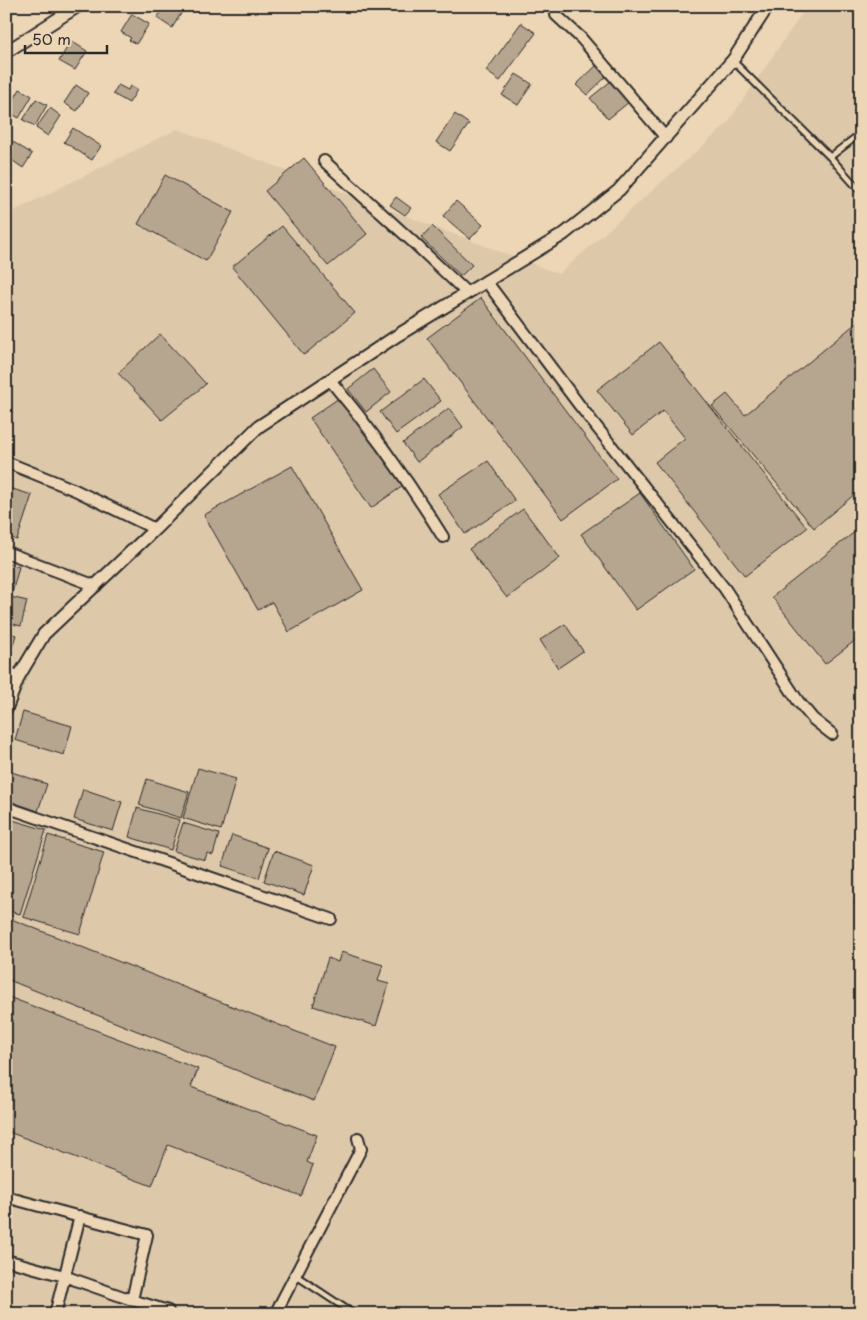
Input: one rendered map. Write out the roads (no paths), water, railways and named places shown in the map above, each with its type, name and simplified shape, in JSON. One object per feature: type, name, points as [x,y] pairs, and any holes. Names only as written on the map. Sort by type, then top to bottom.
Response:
[{"type":"street","points":[[6,52],[78,6]]},
{"type":"street","points":[[6,709],[19,676],[44,634],[155,529],[258,427],[398,335],[564,234],[619,190],[733,60],[768,6]]},
{"type":"street","points":[[556,15],[581,38],[666,138]]},
{"type":"street","points":[[324,162],[414,242],[467,293]]},
{"type":"street","points":[[486,281],[580,406],[725,589],[798,701],[814,719],[832,734]]},
{"type":"street","points":[[330,380],[359,414],[443,537]]},
{"type":"street","points":[[6,462],[75,490],[155,529]]},
{"type":"street","points":[[6,552],[96,586]]},
{"type":"street","points":[[6,672],[19,676]]},
{"type":"street","points":[[6,807],[331,919]]},
{"type":"street","points":[[275,1314],[361,1149],[358,1138]]},
{"type":"street","points":[[6,1197],[147,1235],[132,1300]]},
{"type":"street","points":[[55,1314],[80,1216]]},
{"type":"street","points":[[6,1260],[64,1276],[170,1313]]},
{"type":"lane","points":[[733,60],[830,157],[861,192]]},
{"type":"lane","points":[[830,157],[861,133]]},
{"type":"lane","points":[[295,1274],[354,1314]]}]
